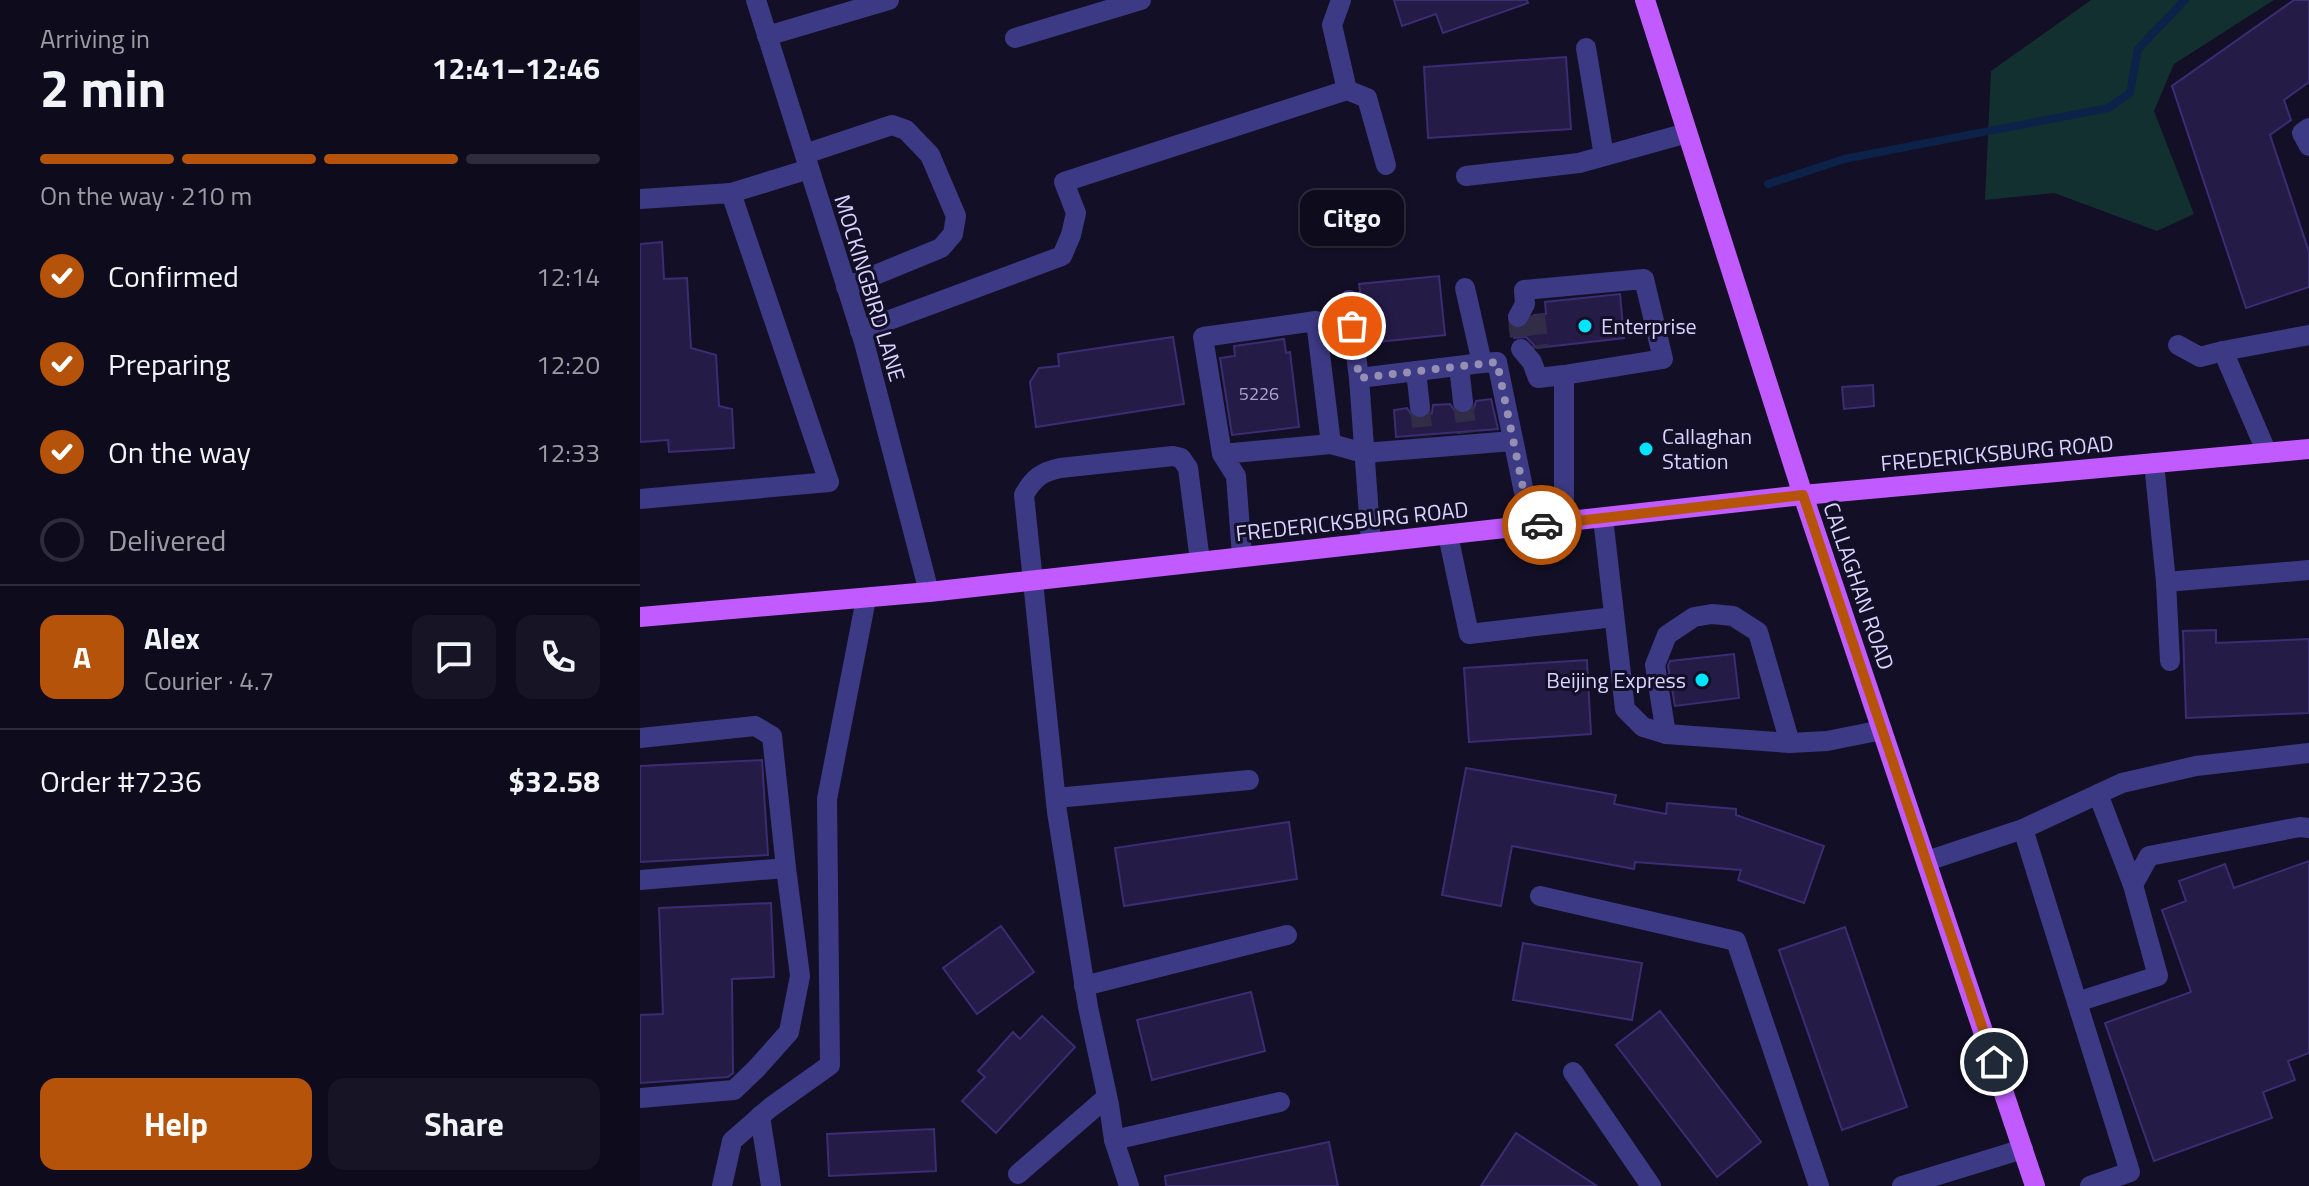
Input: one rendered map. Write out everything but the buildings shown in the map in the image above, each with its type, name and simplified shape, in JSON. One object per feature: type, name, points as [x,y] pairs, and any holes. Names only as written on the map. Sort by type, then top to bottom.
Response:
[{"type":"main road","name":"CALLAGHAN ROAD","points":[[1645,0],[1803,495],[2035,1186]]},
{"type":"main road","name":"FREDERICKSBURG ROAD","points":[[640,617],[866,599],[1803,495],[2309,449]]},
{"type":"street","name":"MOCKINGBIRD LANE","points":[[756,0],[860,331],[929,592]]},
{"type":"street","points":[[767,36],[889,0]]},
{"type":"street","points":[[1015,38],[1141,0]]},
{"type":"street","points":[[1341,0],[1332,25],[1347,90]]},
{"type":"street","points":[[1586,48],[1604,156]]},
{"type":"street","points":[[860,331],[1062,256],[1076,213],[1064,182],[1347,90],[1367,98],[1386,165]]},
{"type":"street","points":[[640,199],[731,193],[892,125],[906,130],[930,155],[956,216],[953,234],[941,248],[846,287]]},
{"type":"street","points":[[2309,128],[2302,133],[2309,146]]},
{"type":"street","points":[[1466,176],[1579,163],[1687,133]]},
{"type":"street","points":[[640,499],[829,482],[731,193]]},
{"type":"street","points":[[1526,312],[1524,290],[1644,279],[1663,359],[1538,378],[1531,353]]},
{"type":"street","points":[[1465,288],[1482,363]]},
{"type":"street","points":[[1349,300],[1359,378],[1371,543]]},
{"type":"street","points":[[1242,556],[1236,476],[1222,454],[1203,337],[1316,321],[1331,444]]},
{"type":"street","points":[[2178,345],[2200,357],[2309,335]]},
{"type":"street","points":[[2223,351],[2267,453]]},
{"type":"street","points":[[1359,378],[1497,362],[1531,526]]},
{"type":"street","points":[[1459,366],[1463,402]]},
{"type":"street","points":[[1416,371],[1420,407]]},
{"type":"street","points":[[1564,375],[1564,522]]},
{"type":"street","points":[[1222,454],[1331,444],[1364,453],[1468,438],[1513,441]]},
{"type":"street","points":[[1129,1186],[1114,1140],[1084,986],[1056,798],[1024,495],[1031,482],[1043,472],[1173,456],[1181,458],[1188,468],[1200,561]]},
{"type":"street","points":[[2154,463],[2170,661]]},
{"type":"street","points":[[1603,518],[1625,709],[1643,727],[1666,734],[1790,743],[1827,741],[1882,730]]},
{"type":"street","points":[[1448,535],[1469,634],[1614,617]]},
{"type":"street","points":[[2166,582],[2309,570]]},
{"type":"street","points":[[722,1186],[732,1141],[760,1116],[830,1065],[827,799],[866,599]]},
{"type":"street","points":[[1666,734],[1655,665],[1667,635],[1694,617],[1723,615],[1733,616],[1758,632],[1790,743]]},
{"type":"street","points":[[640,738],[755,726],[772,736],[800,976],[789,1032],[734,1090],[640,1098]]},
{"type":"street","points":[[1927,861],[2023,829],[2122,783],[2196,766],[2309,753]]},
{"type":"street","points":[[1056,798],[1249,780]]},
{"type":"street","points":[[2077,1002],[2158,976],[2133,885],[2098,794]]},
{"type":"street","points":[[2133,885],[2149,856],[2300,827],[2309,828]]},
{"type":"street","points":[[2023,829],[2130,1172],[2090,1186]]},
{"type":"street","points":[[640,880],[786,868]]},
{"type":"street","points":[[1540,896],[1736,941],[1819,1186]]},
{"type":"street","points":[[1084,986],[1287,935]]},
{"type":"street","points":[[1573,1072],[1651,1186]]},
{"type":"street","points":[[1018,1174],[1107,1097]]},
{"type":"street","points":[[1114,1140],[1280,1102]]},
{"type":"street","points":[[760,1116],[771,1186]]},
{"type":"street","points":[[1902,1186],[2023,1149]]},
{"type":"green space","points":[[2091,0],[2274,0],[2174,64],[2154,111],[2194,214],[2157,231],[2054,193],[1985,200],[1991,71]]},
{"type":"waterway","points":[[1768,184],[1844,159],[2108,108],[2130,93],[2138,49],[2185,0]]},
{"type":"tunnel","points":[[1535,315],[1539,348]]},
{"type":"tunnel","points":[[1518,317],[1521,349]]},
{"type":"tunnel","points":[[1463,402],[1467,433]]},
{"type":"tunnel","points":[[1420,407],[1423,437]]},
{"type":"way so far","points":[[1352,326],[1359,378],[1497,362],[1531,526],[1542,525]]},
{"type":"place","name":"Citgo","points":[[1352,326]]},
{"type":"place","name":"Enterprise","points":[[1585,326]]},
{"type":"place","name":"Callaghan Station","points":[[1646,449]]},
{"type":"place","name":"Beijing Express","points":[[1702,680]]},
{"type":"route","points":[[1542,525],[1803,495],[1994,1062]]}]
